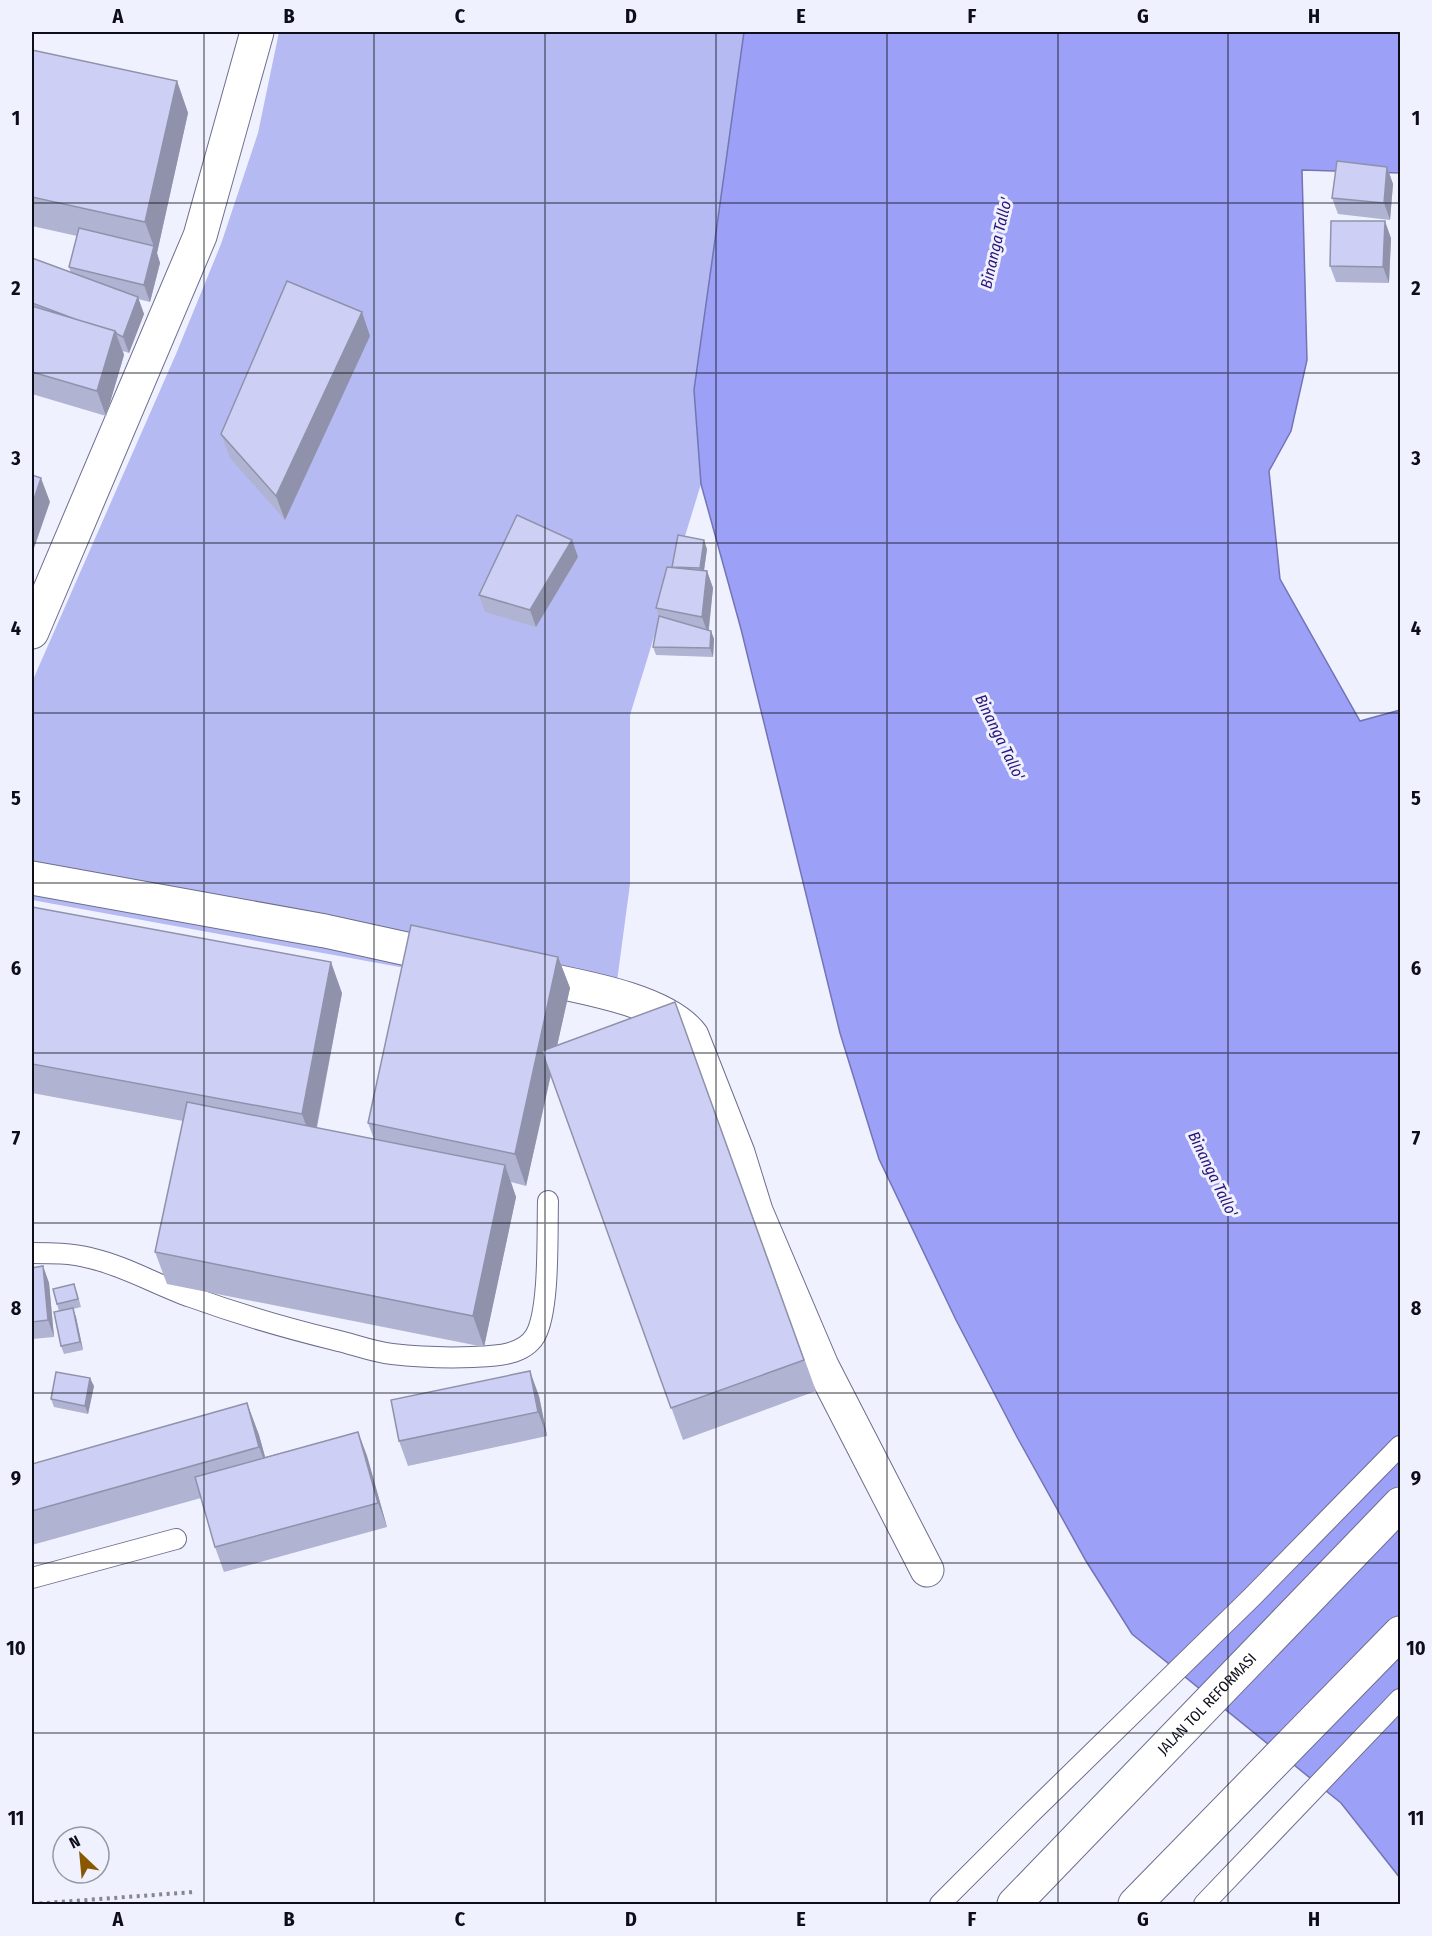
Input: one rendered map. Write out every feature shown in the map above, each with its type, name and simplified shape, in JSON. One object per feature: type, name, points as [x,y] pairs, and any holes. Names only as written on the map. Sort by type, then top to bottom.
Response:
[{"type":"main road","points":[[32,632],[39,596],[200,236],[257,32]]},
{"type":"main road","points":[[32,878],[325,931],[616,996],[647,1006],[687,1029],[692,1036],[738,1153],[756,1211],[822,1366],[927,1570]]},
{"type":"main road","name":"JALAN TOL REFORMASI","points":[[1014,1905],[1401,1504]]},
{"type":"main road","points":[[1135,1905],[1401,1633]]},
{"type":"lane","points":[[32,1253],[62,1253],[113,1264],[190,1297],[288,1328],[390,1354],[460,1358],[497,1355],[506,1354],[526,1345],[534,1338],[538,1328],[544,1306],[548,1201]]},
{"type":"lane","points":[[940,1905],[1252,1597],[1401,1446]]},
{"type":"lane","points":[[32,1578],[176,1539]]},
{"type":"lane","points":[[1204,1905],[1401,1699]]},
{"type":"path","points":[[32,1904],[194,1892]]},
{"type":"shaded area","points":[[279,32],[744,32],[694,390],[701,484],[630,715],[630,884],[613,1011],[482,982],[32,900],[32,682],[176,354],[221,244],[258,133]]},
{"type":"water","name":"Binanga Tallo'","points":[[744,32],[1400,32],[1400,173],[1302,170],[1307,360],[1291,431],[1269,471],[1280,579],[1360,721],[1400,710],[1400,1878],[1341,1803],[1132,1634],[1086,1561],[1017,1437],[956,1320],[879,1159],[840,1033],[741,629],[701,484],[694,390]]},
{"type":"building","points":[[32,50],[177,81],[145,222],[32,197]]},
{"type":"building","points":[[1337,161],[1387,167],[1384,203],[1332,198]]},
{"type":"building","points":[[1331,221],[1385,221],[1383,267],[1330,266]]},
{"type":"building","points":[[79,228],[154,246],[144,285],[69,267]]},
{"type":"building","points":[[32,258],[138,297],[123,337],[115,331],[32,303]]},
{"type":"building","points":[[287,281],[362,312],[276,496],[221,434]]},
{"type":"building","points":[[32,306],[115,331],[97,391],[32,372]]},
{"type":"building","points":[[32,475],[41,478],[32,505]]},
{"type":"building","points":[[517,515],[572,540],[530,610],[479,595]]},
{"type":"building","points":[[678,535],[704,540],[700,568],[672,567]]},
{"type":"building","points":[[667,567],[707,571],[702,617],[656,608]]},
{"type":"building","points":[[659,616],[711,631],[710,648],[653,647]]},
{"type":"building","points":[[32,907],[331,962],[302,1114],[32,1064]]},
{"type":"building","points":[[411,925],[558,957],[515,1154],[368,1123]]},
{"type":"building","points":[[675,1002],[804,1360],[671,1408],[542,1051]]},
{"type":"building","points":[[187,1102],[505,1165],[473,1316],[155,1252]]},
{"type":"building","points":[[43,1266],[48,1320],[32,1322],[32,1268]]},
{"type":"building","points":[[74,1284],[78,1299],[57,1304],[53,1289]]},
{"type":"building","points":[[73,1308],[80,1342],[61,1346],[54,1312]]},
{"type":"building","points":[[530,1371],[538,1412],[399,1441],[391,1400]]},
{"type":"building","points":[[56,1372],[90,1378],[85,1406],[51,1399]]},
{"type":"building","points":[[247,1403],[259,1447],[32,1511],[32,1464]]},
{"type":"building","points":[[358,1432],[378,1503],[215,1547],[195,1477]]}]
